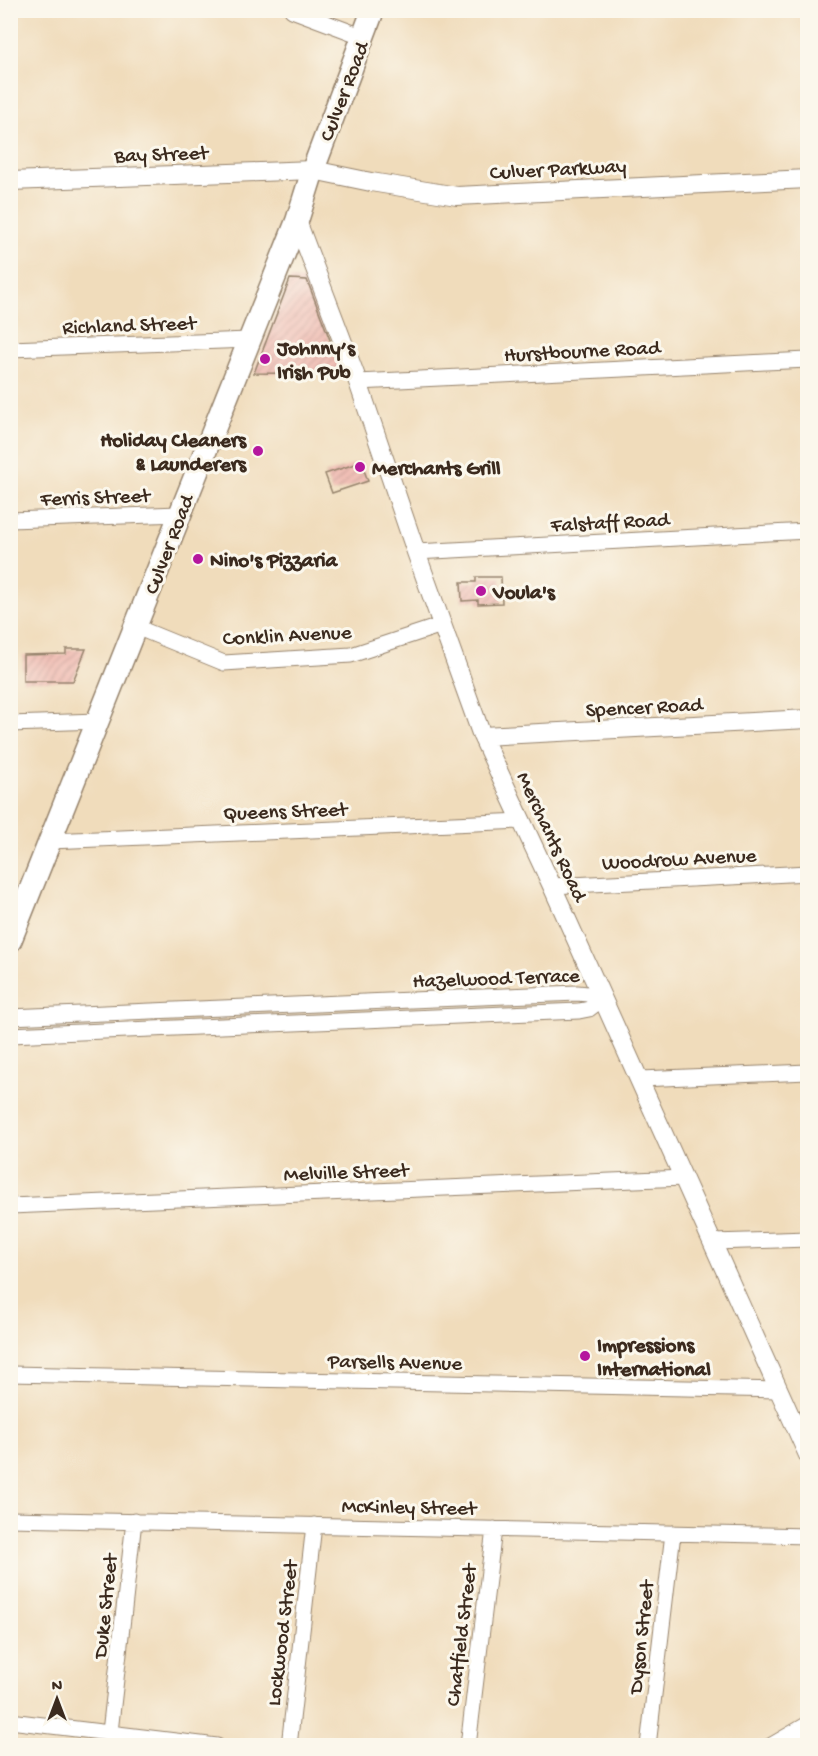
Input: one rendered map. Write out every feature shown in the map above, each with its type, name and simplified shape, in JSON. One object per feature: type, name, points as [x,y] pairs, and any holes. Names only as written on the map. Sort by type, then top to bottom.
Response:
[{"type":"main road","name":"Culver Road","points":[[10,941],[20,895],[50,841],[136,627],[297,221],[373,10]]},
{"type":"street","points":[[292,10],[364,37]]},
{"type":"street","name":"Culver Parkway","points":[[314,170],[457,196],[807,179]]},
{"type":"street","name":"Bay Street","points":[[10,181],[314,170]]},
{"type":"street","name":"Merchants Road","points":[[297,221],[358,382],[482,736],[640,1079],[807,1455]]},
{"type":"street","name":"Richland Street","points":[[10,349],[249,340]]},
{"type":"street","name":"Hurstbourne Road","points":[[358,382],[807,360]]},
{"type":"street","name":"Ferris Street","points":[[10,520],[180,514]]},
{"type":"street","name":"Falstaff Road","points":[[416,552],[807,531]]},
{"type":"street","name":"Conklin Avenue","points":[[136,627],[224,663],[351,655],[442,624]]},
{"type":"street","name":"Spencer Road","points":[[482,736],[807,719]]},
{"type":"street","points":[[10,724],[98,721]]},
{"type":"street","name":"Queens Street","points":[[50,841],[521,821]]},
{"type":"street","name":"Woodrow Avenue","points":[[552,886],[807,873]]},
{"type":"street","name":"Hazelwood Terrace","points":[[10,1017],[577,993],[602,999]]},
{"type":"street","name":"Hazelwood Terrace","points":[[10,1035],[579,1011],[589,1009],[602,999]]},
{"type":"street","points":[[640,1079],[807,1072]]},
{"type":"street","name":"Melville Street","points":[[10,1206],[684,1178]]},
{"type":"street","points":[[713,1242],[807,1239]]},
{"type":"street","name":"Parsells Avenue","points":[[10,1374],[778,1390]]},
{"type":"street","name":"McKinley Street","points":[[10,1519],[807,1536]]},
{"type":"street","name":"Duke Street","points":[[111,1732],[134,1521]]},
{"type":"street","name":"Lockwood Street","points":[[289,1746],[315,1525]]},
{"type":"street","name":"Chatfield Street","points":[[468,1746],[494,1529]]},
{"type":"street","name":"Dyson Street","points":[[648,1746],[673,1533]]},
{"type":"street","points":[[10,1721],[218,1746]]},
{"type":"street","points":[[770,1746],[807,1724]]},
{"type":"building","points":[[290,279],[307,280],[343,374],[254,373]]},
{"type":"building","points":[[361,462],[368,481],[332,493],[325,474]]},
{"type":"building","name":"Voula's","points":[[476,577],[501,577],[502,603],[478,604],[478,600],[462,601],[461,582],[476,582]]},
{"type":"building","points":[[66,649],[86,649],[73,681],[23,681],[23,655],[66,654]]},
{"type":"place","name":"Johnny’s Irish Pub","points":[[265,359]]},
{"type":"place","name":"Holiday Cleaners & Launderers","points":[[258,451]]},
{"type":"place","name":"Merchants Grill","points":[[360,467]]},
{"type":"place","name":"Nino's Pizzaria","points":[[198,559]]},
{"type":"place","name":"Voula's","points":[[481,591]]},
{"type":"place","name":"Impressions International","points":[[585,1356]]}]
